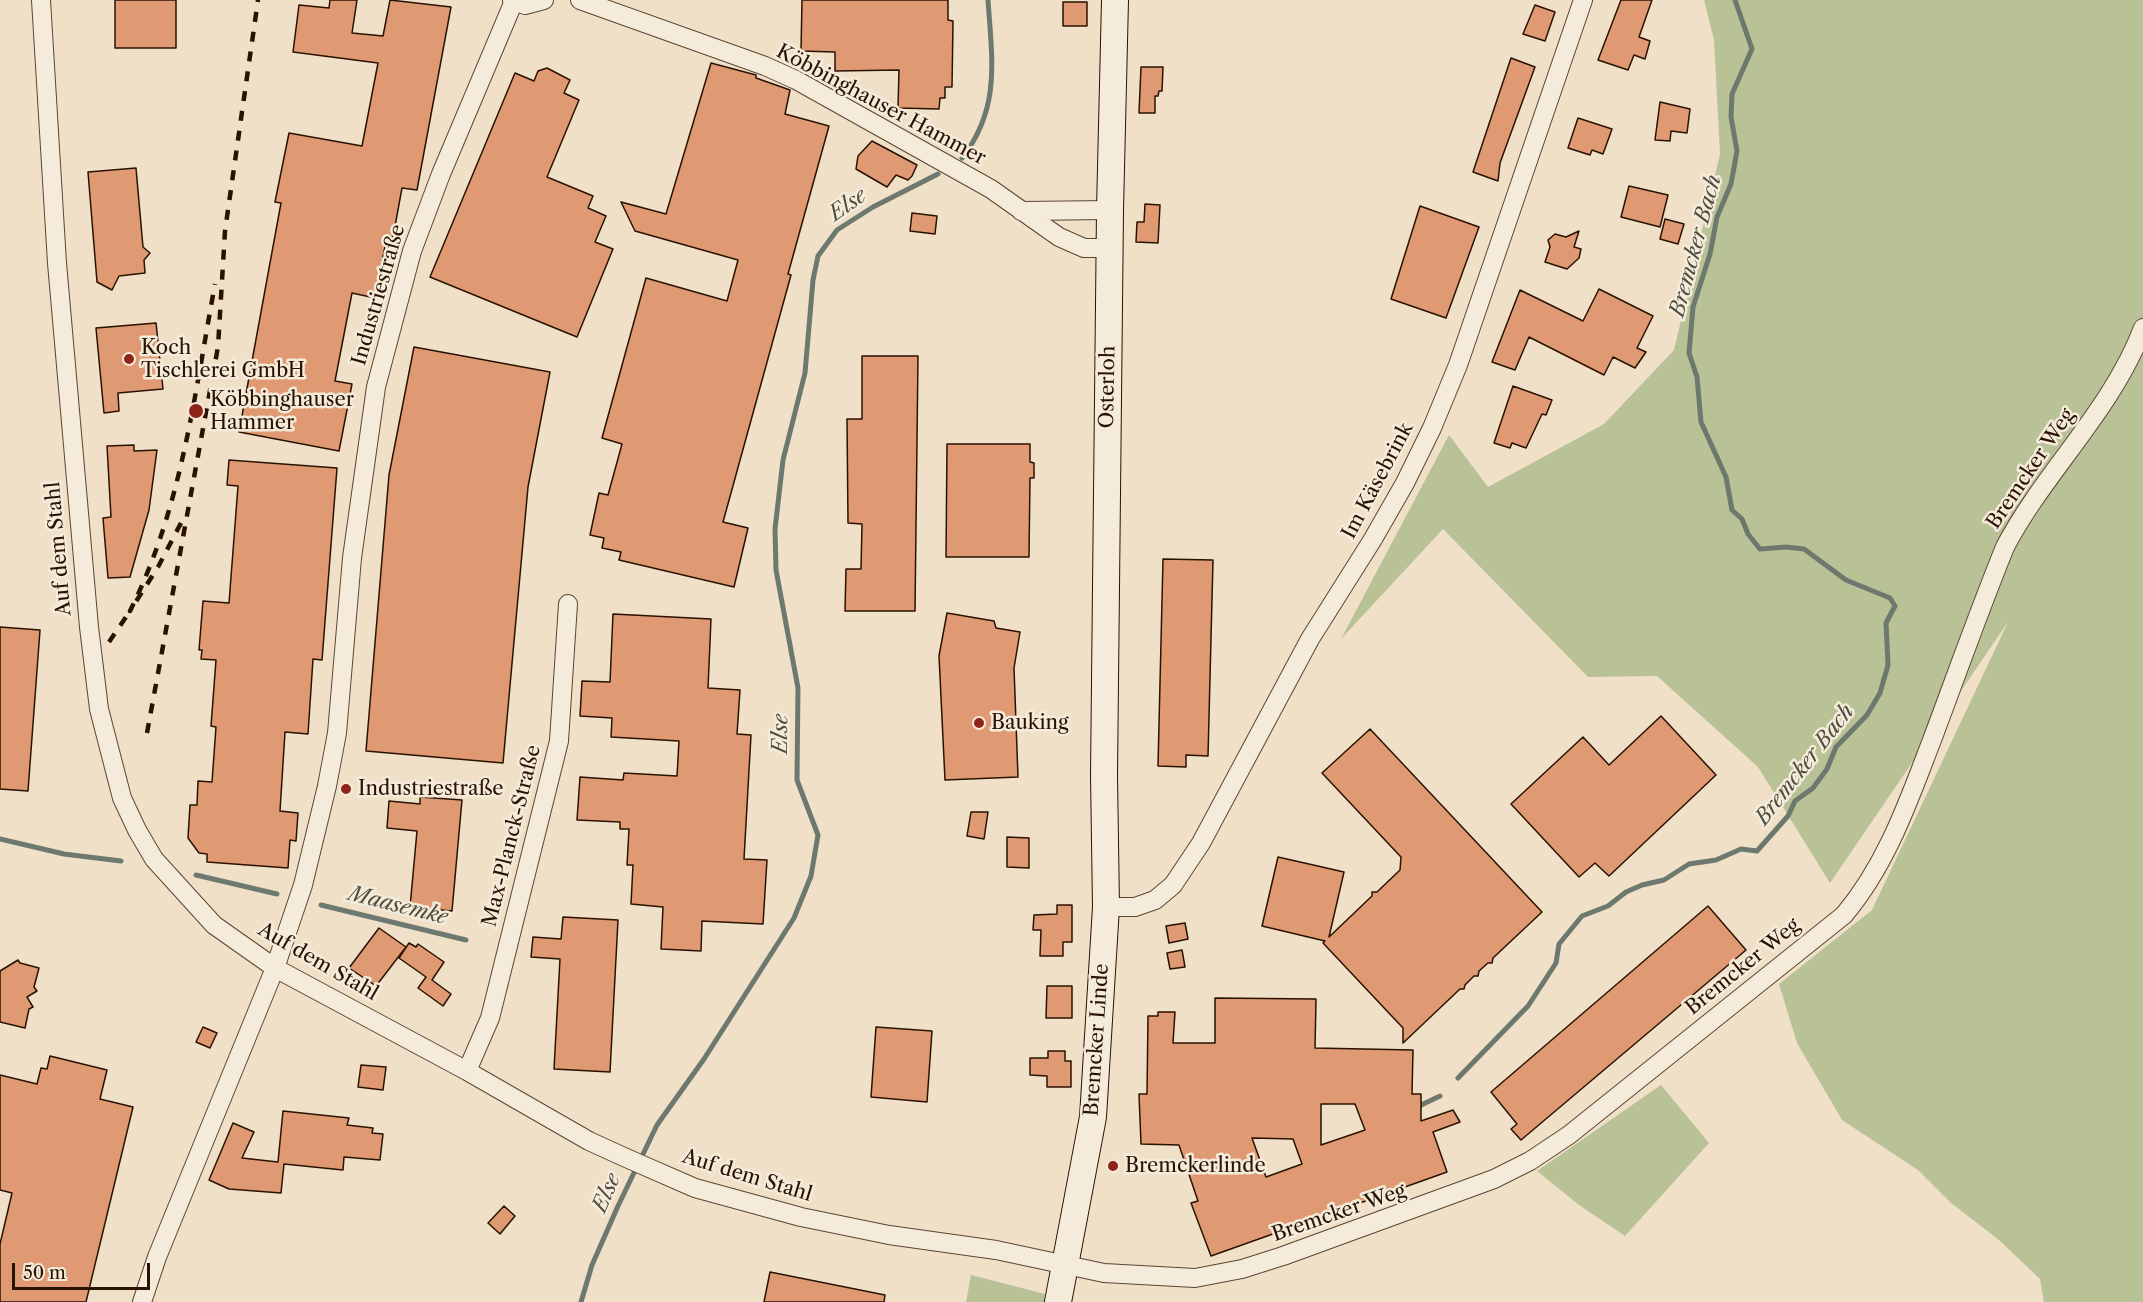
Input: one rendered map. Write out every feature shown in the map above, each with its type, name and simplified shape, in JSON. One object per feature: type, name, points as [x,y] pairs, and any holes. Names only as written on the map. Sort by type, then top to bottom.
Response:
[{"type":"main road","name":"Osterloh","points":[[1104,775],[1110,210],[1115,0]]},
{"type":"main road","name":"Bremcker Linde","points":[[1058,1302],[1093,1117],[1106,907],[1104,775]]},
{"type":"street","name":"Auf dem Stahl","points":[[41,0],[56,240],[89,627],[99,709],[108,753],[122,798],[154,859],[214,925],[275,968],[467,1071],[537,1113],[655,1171],[694,1188],[801,1217],[889,1235],[996,1250],[1066,1263]]},
{"type":"street","name":"Industriestraße","points":[[142,1302],[157,1257],[275,968],[303,885],[337,733],[352,558],[363,462],[376,387],[412,251],[441,174],[513,0]]},
{"type":"street","points":[[513,0],[525,4],[544,0]]},
{"type":"street","name":"Köbbinghauser Hammer","points":[[580,0],[765,66],[796,80],[991,189],[1059,237],[1084,248],[1110,248]]},
{"type":"street","name":"Im Käsebrink","points":[[1106,907],[1135,907],[1155,900],[1173,885],[1211,824],[1310,639],[1405,483],[1432,428],[1458,364],[1583,0]]},
{"type":"street","points":[[1021,211],[1110,210]]},
{"type":"street","name":"Bremcker Weg","points":[[1066,1263],[1104,1273],[1160,1277],[1195,1278],[1242,1269],[1416,1209],[1494,1179],[1530,1161],[1569,1135],[1844,915],[1865,890],[1896,832],[2009,540],[2050,475],[2119,380],[2143,328]]},
{"type":"street","name":"Max-Planck-Straße","points":[[467,1071],[490,1018],[559,741],[568,604]]},
{"type":"green space","points":[[1704,0],[2143,0],[2143,1302],[2044,1302],[2040,1279],[1999,1240],[1951,1203],[1918,1170],[1842,1120],[1797,1043],[1779,984],[1872,910],[2008,622],[1830,883],[1758,767],[1657,676],[1588,677],[1443,529],[1341,639],[1449,435],[1488,487],[1604,424],[1674,350],[1720,154],[1714,40]]},
{"type":"green space","points":[[1661,1085],[1709,1143],[1625,1236],[1579,1205],[1537,1171]]},
{"type":"green space","points":[[971,1275],[1045,1294],[1044,1302],[966,1302]]},
{"type":"building","points":[[115,0],[176,0],[176,48],[115,48]]},
{"type":"building","points":[[330,0],[357,0],[352,33],[383,36],[390,0],[451,7],[417,190],[402,188],[393,237],[387,236],[375,298],[352,293],[335,381],[352,384],[339,451],[239,432],[281,203],[275,202],[289,133],[362,146],[378,63],[293,52],[299,5],[329,8]]},
{"type":"building","points":[[802,0],[948,0],[948,20],[953,21],[952,87],[945,87],[945,98],[940,98],[939,109],[898,108],[899,70],[835,71],[835,52],[801,51]]},
{"type":"building","points":[[1621,0],[1652,0],[1639,37],[1650,41],[1645,59],[1634,55],[1628,70],[1598,60]]},
{"type":"building","points":[[1063,2],[1087,2],[1087,26],[1063,26]]},
{"type":"building","points":[[1535,5],[1555,12],[1545,41],[1523,34]]},
{"type":"building","points":[[1511,58],[1535,67],[1500,163],[1498,181],[1473,172]]},
{"type":"building","points":[[711,63],[756,75],[756,78],[790,90],[785,114],[829,126],[788,274],[791,275],[723,522],[748,528],[734,587],[619,560],[621,552],[602,548],[604,538],[590,535],[599,493],[608,495],[622,444],[602,438],[646,278],[727,301],[738,260],[635,231],[621,202],[666,214]]},
{"type":"building","points":[[1141,67],[1163,67],[1162,91],[1155,96],[1155,113],[1139,113]]},
{"type":"building","points":[[547,68],[570,80],[564,93],[579,100],[547,177],[593,196],[588,208],[606,216],[595,242],[613,249],[577,337],[430,277],[515,73],[534,81],[538,71]]},
{"type":"building","points":[[1660,102],[1690,109],[1687,133],[1671,131],[1670,141],[1655,140]]},
{"type":"building","points":[[1578,118],[1612,129],[1603,154],[1592,150],[1590,155],[1568,148]]},
{"type":"building","points":[[872,141],[917,165],[912,176],[908,180],[896,175],[887,187],[856,169],[858,156]]},
{"type":"building","points":[[136,168],[143,247],[150,253],[144,260],[145,273],[119,276],[112,290],[97,282],[88,172]]},
{"type":"building","points":[[1629,186],[1668,195],[1660,227],[1621,217]]},
{"type":"building","points":[[1145,204],[1160,205],[1158,243],[1136,242],[1137,222],[1144,222]]},
{"type":"building","points":[[1420,206],[1479,227],[1446,318],[1391,299]]},
{"type":"building","points":[[912,213],[937,216],[935,234],[910,231]]},
{"type":"building","points":[[1665,219],[1684,224],[1678,244],[1660,239]]},
{"type":"building","points":[[1579,231],[1574,247],[1581,249],[1579,258],[1567,269],[1545,262],[1550,247],[1548,240],[1555,234],[1566,237]]},
{"type":"building","points":[[1599,289],[1653,316],[1637,348],[1646,352],[1635,368],[1613,357],[1604,375],[1529,337],[1515,370],[1492,362],[1520,290],[1583,321]]},
{"type":"building","name":"Koch Tischlerei GmbH","points":[[156,323],[163,389],[118,393],[119,411],[104,413],[96,328]]},
{"type":"building","points":[[414,347],[550,372],[528,487],[503,763],[366,751],[389,475]]},
{"type":"building","points":[[862,356],[918,356],[915,611],[845,611],[846,569],[861,569],[862,524],[848,523],[847,419],[862,419]]},
{"type":"building","points":[[1513,386],[1552,400],[1546,415],[1542,414],[1526,448],[1512,443],[1510,448],[1494,443]]},
{"type":"building","points":[[947,444],[1030,444],[1030,462],[1034,463],[1034,478],[1030,478],[1029,557],[946,557]]},
{"type":"building","points":[[134,445],[134,451],[157,450],[149,510],[130,577],[108,578],[103,518],[111,517],[107,446]]},
{"type":"building","points":[[229,460],[337,468],[322,660],[313,659],[308,734],[285,732],[280,811],[298,813],[296,841],[290,840],[288,868],[207,862],[207,854],[199,853],[188,838],[190,805],[197,805],[198,781],[212,782],[216,727],[211,726],[216,660],[201,659],[202,650],[199,650],[203,601],[229,603],[238,486],[227,485]]},
{"type":"building","points":[[1163,559],[1213,560],[1208,756],[1186,755],[1186,767],[1158,766]]},
{"type":"building","name":"Bauking","points":[[947,613],[994,621],[996,628],[1020,632],[1014,668],[1018,777],[945,780],[939,656]]},
{"type":"building","points":[[613,614],[711,619],[708,688],[740,690],[737,734],[751,735],[744,859],[767,860],[763,924],[702,921],[701,951],[661,949],[663,907],[631,904],[633,865],[627,865],[629,829],[620,829],[620,822],[577,820],[580,777],[623,780],[624,773],[677,776],[679,741],[611,737],[612,718],[580,716],[582,681],[610,682]]},
{"type":"building","points":[[0,627],[40,630],[28,791],[0,789]]},
{"type":"building","points":[[1661,716],[1716,775],[1609,876],[1595,863],[1579,877],[1511,804],[1583,737],[1609,765]]},
{"type":"building","points":[[1370,729],[1542,912],[1493,958],[1492,963],[1488,963],[1479,971],[1478,976],[1474,976],[1464,989],[1460,989],[1403,1043],[1403,1028],[1323,943],[1325,941],[1262,926],[1278,857],[1344,872],[1329,937],[1372,896],[1372,892],[1377,892],[1400,870],[1401,857],[1322,773]]},
{"type":"building","points":[[420,797],[462,800],[452,911],[410,907],[417,831],[387,828],[389,801],[420,804]]},
{"type":"building","points":[[971,812],[988,812],[984,839],[967,836]]},
{"type":"building","points":[[1007,837],[1029,838],[1029,868],[1007,867]]},
{"type":"building","points":[[1057,905],[1072,905],[1072,942],[1063,942],[1063,956],[1040,956],[1041,930],[1033,930],[1034,915],[1057,914]]},
{"type":"building","points":[[1708,906],[1746,950],[1521,1140],[1511,1129],[1517,1124],[1491,1092]]},
{"type":"building","points":[[563,917],[618,920],[610,1072],[554,1069],[560,959],[531,957],[533,937],[561,939]]},
{"type":"building","points":[[1185,923],[1188,939],[1169,943],[1166,926]]},
{"type":"building","points":[[379,928],[406,947],[376,986],[349,968]]},
{"type":"building","points":[[409,943],[416,947],[418,944],[444,962],[432,980],[451,994],[443,1006],[418,988],[426,977],[399,958]]},
{"type":"building","points":[[1182,950],[1185,967],[1170,969],[1167,953]]},
{"type":"building","points":[[18,960],[20,963],[39,968],[34,987],[37,991],[27,997],[33,1007],[29,1009],[25,1028],[0,1022],[0,971]]},
{"type":"building","points":[[1047,986],[1072,986],[1072,1018],[1046,1018]]},
{"type":"building","points":[[1215,998],[1316,999],[1315,1048],[1413,1050],[1412,1094],[1421,1094],[1421,1121],[1453,1110],[1460,1122],[1433,1132],[1447,1172],[1211,1256],[1191,1203],[1198,1201],[1179,1145],[1141,1144],[1139,1094],[1147,1094],[1148,1016],[1158,1016],[1158,1012],[1175,1012],[1173,1043],[1215,1043]],"holes":[[[1321,1104],[1355,1104],[1365,1130],[1321,1145]],[[1252,1138],[1293,1139],[1302,1164],[1266,1177]]]},
{"type":"building","points":[[203,1027],[217,1033],[210,1048],[196,1042]]},
{"type":"building","points":[[876,1027],[932,1031],[927,1102],[871,1097]]},
{"type":"building","points":[[1048,1051],[1065,1051],[1065,1061],[1071,1061],[1071,1087],[1047,1087],[1047,1076],[1030,1075],[1030,1058],[1048,1058]]},
{"type":"building","points":[[50,1056],[107,1070],[100,1099],[133,1107],[86,1302],[0,1302],[0,1244],[12,1193],[0,1190],[0,1075],[37,1084],[41,1068],[47,1069]]},
{"type":"building","points":[[361,1065],[386,1067],[383,1090],[358,1087]]},
{"type":"building","points":[[283,1111],[349,1118],[347,1125],[373,1128],[372,1133],[383,1134],[380,1160],[344,1157],[343,1170],[284,1164],[281,1193],[229,1189],[209,1180],[233,1123],[254,1132],[242,1158],[278,1162]]},
{"type":"building","points":[[504,1206],[515,1216],[500,1234],[488,1223]]},
{"type":"building","points":[[770,1272],[885,1295],[884,1302],[764,1302]]},
{"type":"waterway","name":"Else","points":[[962,158],[983,121],[988,102],[992,63],[988,0]]},
{"type":"waterway","name":"Bremcker Bach","points":[[1458,1078],[1528,1006],[1556,963],[1559,944],[1582,916],[1608,906],[1626,892],[1642,885],[1664,880],[1689,864],[1716,860],[1741,849],[1757,851],[1788,816],[1795,801],[1813,788],[1827,769],[1836,747],[1867,715],[1880,693],[1888,665],[1886,623],[1895,606],[1890,598],[1846,580],[1804,549],[1786,547],[1760,549],[1748,534],[1742,519],[1732,510],[1726,477],[1701,422],[1697,377],[1689,353],[1693,307],[1710,254],[1717,217],[1731,184],[1737,151],[1731,117],[1732,94],[1752,49],[1735,0]]},
{"type":"waterway","name":"Else","points":[[581,1302],[592,1265],[657,1125],[704,1059],[794,918],[811,876],[818,835],[797,780],[798,688],[776,570],[775,529],[783,460],[805,373],[813,280],[818,256],[837,230],[873,207],[938,174]]},
{"type":"waterway","name":"Maasemke","points":[[0,839],[64,854],[121,861]]},
{"type":"waterway","name":"Maasemke","points":[[196,875],[277,894]]},
{"type":"waterway","name":"Maasemke","points":[[321,905],[466,940]]},
{"type":"waterway","name":"Bremcker Bach","points":[[1417,1107],[1440,1096]]},
{"type":"railway","points":[[147,733],[218,347],[225,231],[258,0]]},
{"type":"railway","points":[[181,523],[158,567],[130,611],[148,572],[174,492],[193,410],[215,284]]},
{"type":"railway","points":[[109,642],[130,611]]},
{"type":"place","name":"Koch Tischlerei GmbH","points":[[129,359]]},
{"type":"place","name":"Köbbinghauser Hammer","points":[[196,411]]},
{"type":"place","name":"Bauking","points":[[979,723]]},
{"type":"place","name":"Industriestraße","points":[[346,789]]},
{"type":"place","name":"Bremckerlinde","points":[[1113,1166]]}]
